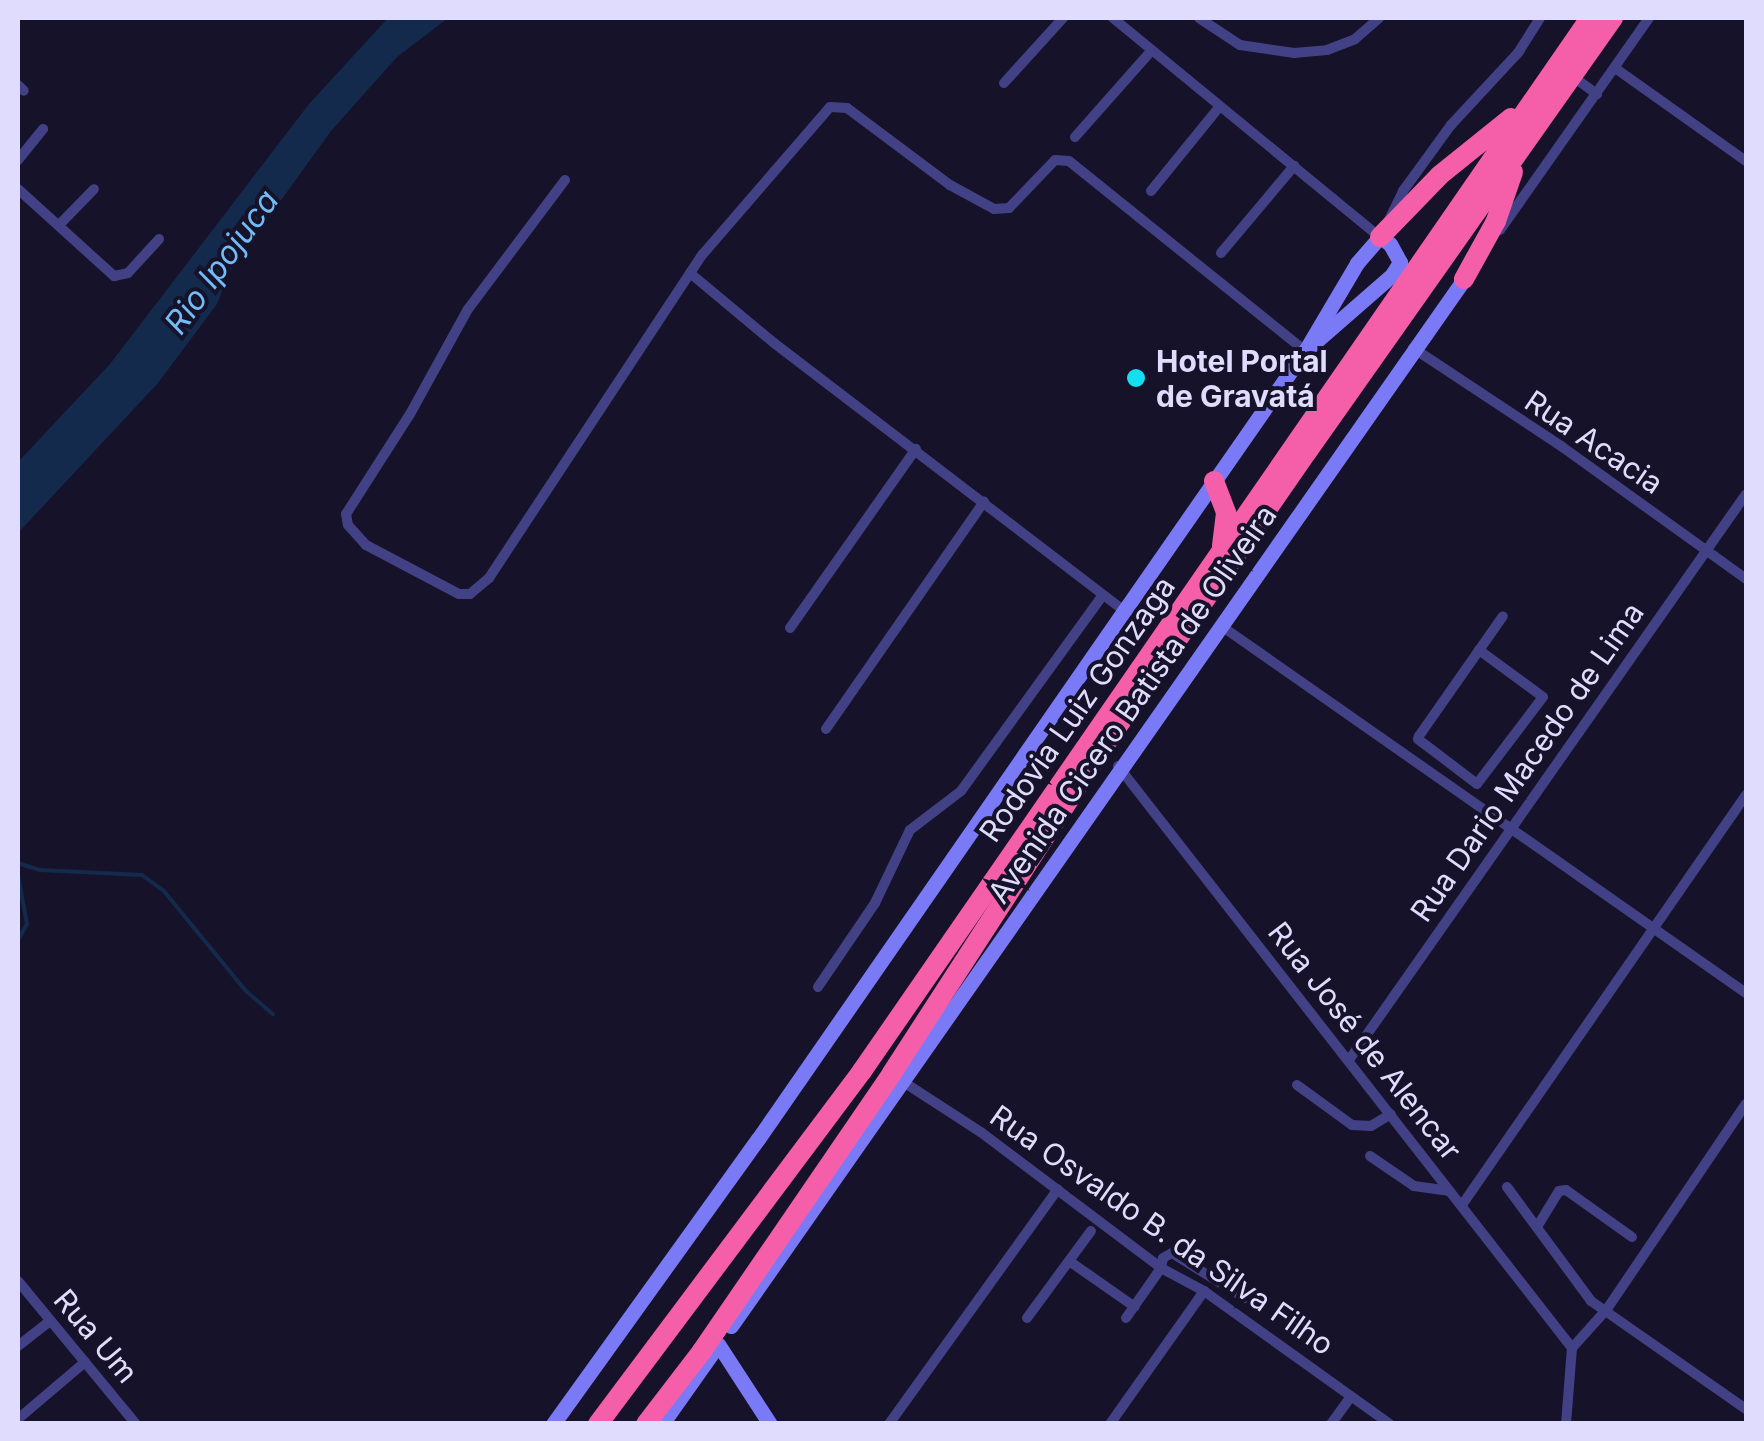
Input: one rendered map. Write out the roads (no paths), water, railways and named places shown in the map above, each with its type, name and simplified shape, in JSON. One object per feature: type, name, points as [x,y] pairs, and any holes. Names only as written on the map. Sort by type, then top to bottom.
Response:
[{"type":"highway","name":"Rodovia Luiz Gonzaga","points":[[598,1424],[862,1071],[1590,18]]},
{"type":"highway","name":"Rodovia Luiz Gonzaga","points":[[646,1424],[736,1302],[892,1073],[1095,759],[1613,18]]},
{"type":"highway","points":[[1382,234],[1440,174],[1522,112]]},
{"type":"highway","points":[[1464,279],[1496,221],[1518,152]]},
{"type":"highway","points":[[1214,481],[1226,513],[1221,553]]},
{"type":"main road","name":"Avenida Cicero Batista de Oliveira","points":[[553,1424],[746,1156],[1304,351],[1357,262],[1382,234]]},
{"type":"main road","points":[[1304,351],[1392,275],[1400,262],[1382,234]]},
{"type":"main road","name":"Avenida Cicero Batista de Oliveira","points":[[662,1424],[1118,766],[1464,279]]},
{"type":"main road","points":[[718,1344],[770,1424]]},
{"type":"street","points":[[1004,83],[1063,18]]},
{"type":"street","points":[[1113,18],[1382,234],[1403,190],[1451,125],[1518,53],[1540,18]]},
{"type":"street","points":[[1199,18],[1240,44],[1294,54],[1327,50],[1355,39],[1380,18]]},
{"type":"street","name":"Avenida Cicero Batista de Oliveira","points":[[1464,279],[1649,18]]},
{"type":"street","points":[[1075,138],[1152,50]]},
{"type":"street","points":[[1615,68],[1746,162]]},
{"type":"street","points":[[1572,76],[1597,94]]},
{"type":"street","points":[[565,180],[468,309],[410,414],[351,501],[348,526],[366,545],[459,594],[480,588],[690,273],[820,117],[839,104],[950,185],[994,209],[1008,208],[1054,160],[1068,161],[1304,351]]},
{"type":"street","points":[[1151,191],[1220,106]]},
{"type":"street","points":[[18,160],[43,129]]},
{"type":"street","points":[[1222,253],[1294,166]]},
{"type":"street","points":[[18,189],[114,276],[128,274],[159,238]]},
{"type":"street","points":[[59,225],[94,189]]},
{"type":"street","points":[[690,273],[1124,611]]},
{"type":"street","name":"Rua Acacia","points":[[1413,348],[1561,446],[1746,579]]},
{"type":"street","points":[[790,628],[916,449]]},
{"type":"street","name":"Rua Dario Macedo de Lima","points":[[1349,1060],[1746,494]]},
{"type":"street","points":[[826,729],[984,502]]},
{"type":"street","points":[[818,987],[868,914],[910,830],[960,791],[1103,594]]},
{"type":"street","points":[[1479,650],[1541,692],[1542,700],[1483,782],[1474,783],[1418,739],[1479,650],[1503,616]]},
{"type":"street","points":[[1219,624],[1656,926],[1746,993]]},
{"type":"street","points":[[1438,776],[1446,763]]},
{"type":"street","name":"Rua José de Alencar","points":[[1118,766],[1572,1348]]},
{"type":"street","points":[[1462,1205],[1746,795]]},
{"type":"street","name":"Rua Osvaldo B. da Silva Filho","points":[[902,1081],[1058,1188],[1161,1268],[1204,1291],[1390,1424]]},
{"type":"street","points":[[1297,1085],[1352,1125],[1371,1126],[1391,1114]]},
{"type":"street","points":[[1566,1424],[1572,1348],[1607,1309],[1746,1104]]},
{"type":"street","points":[[1370,1156],[1414,1186],[1450,1191]]},
{"type":"street","points":[[1507,1187],[1582,1292],[1746,1410]]},
{"type":"street","points":[[889,1424],[1058,1188]]},
{"type":"street","points":[[1537,1227],[1558,1191],[1566,1190],[1632,1238]]},
{"type":"street","points":[[1027,1318],[1091,1231]]},
{"type":"street","points":[[1126,1318],[1161,1268],[1163,1258],[1177,1254],[1245,1298]]},
{"type":"street","points":[[1069,1261],[1134,1306]]},
{"type":"street","name":"Rua Um","points":[[18,1281],[136,1424]]},
{"type":"street","points":[[1110,1424],[1204,1291]]},
{"type":"street","points":[[18,1346],[50,1321]]},
{"type":"street","points":[[18,1419],[85,1362]]},
{"type":"street","points":[[1331,1424],[1351,1396]]},
{"type":"water","name":"Rio Ipojuca","points":[[388,18],[448,18],[397,57],[331,131],[230,271],[217,304],[158,383],[18,533],[18,462],[110,364],[309,104]]},
{"type":"waterway","points":[[18,863],[40,870],[142,875],[163,890],[245,990],[273,1014]]},
{"type":"waterway","points":[[18,875],[27,924],[18,940]]},
{"type":"place","name":"Hotel Portal de Gravatá","points":[[1136,378]]}]
